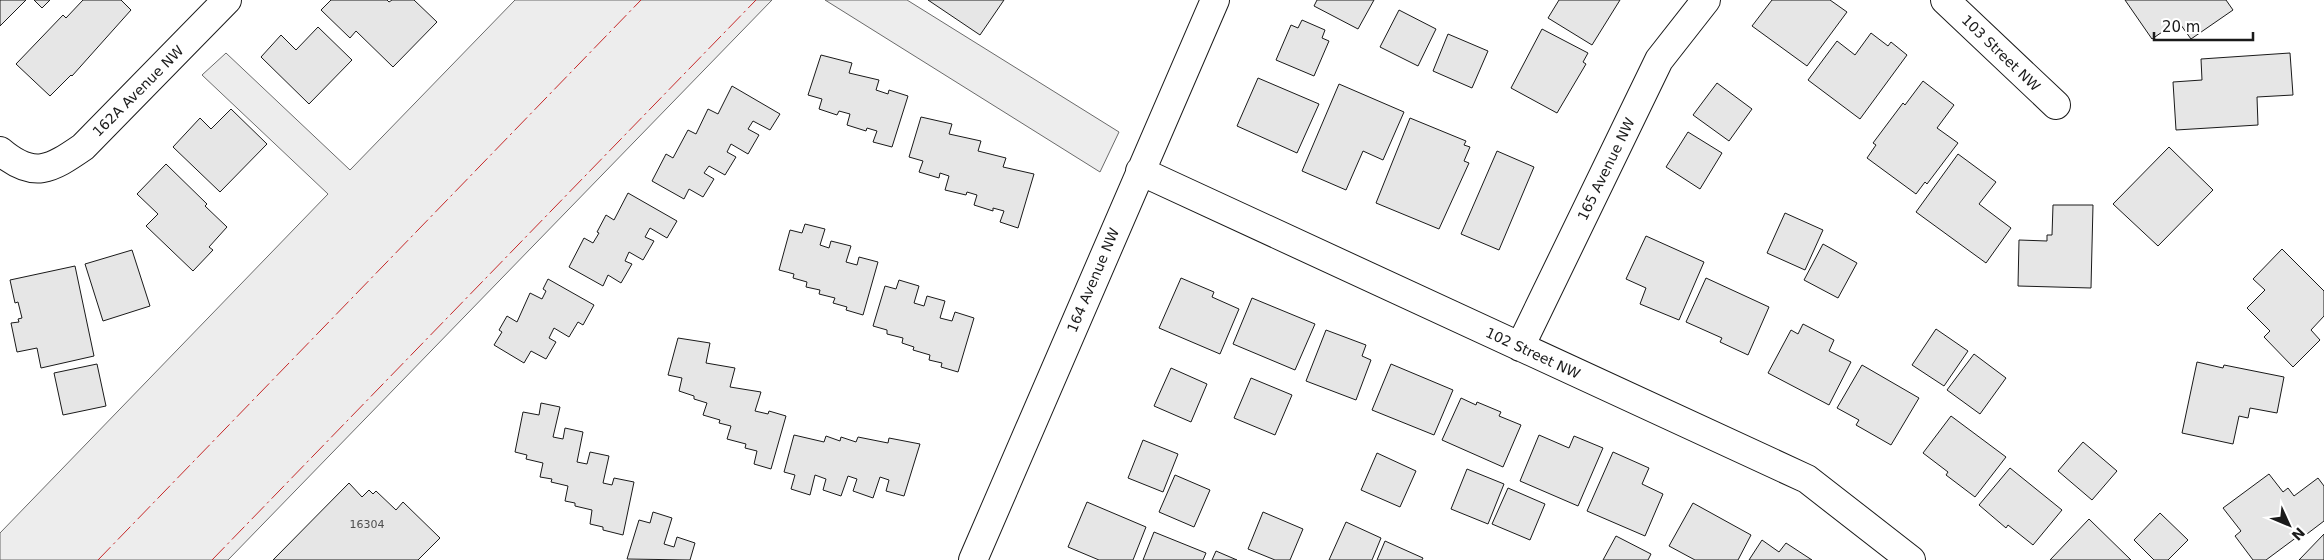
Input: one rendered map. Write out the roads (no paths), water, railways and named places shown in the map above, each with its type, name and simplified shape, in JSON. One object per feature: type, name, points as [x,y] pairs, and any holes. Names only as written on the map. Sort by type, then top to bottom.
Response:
[{"type":"street","name":"162A Avenue NW","points":[[0,151],[25,166],[40,169],[57,165],[83,147],[226,0]]},
{"type":"street","name":"164 Avenue NW","points":[[973,560],[1215,0]]},
{"type":"street","name":"165 Avenue NW","points":[[1520,347],[1659,60],[1706,0]]},
{"type":"street","name":"103 Street NW","points":[[1945,0],[2056,106]]},
{"type":"street","name":"102 Street NW","points":[[1140,171],[1806,479],[1911,560]]}]
